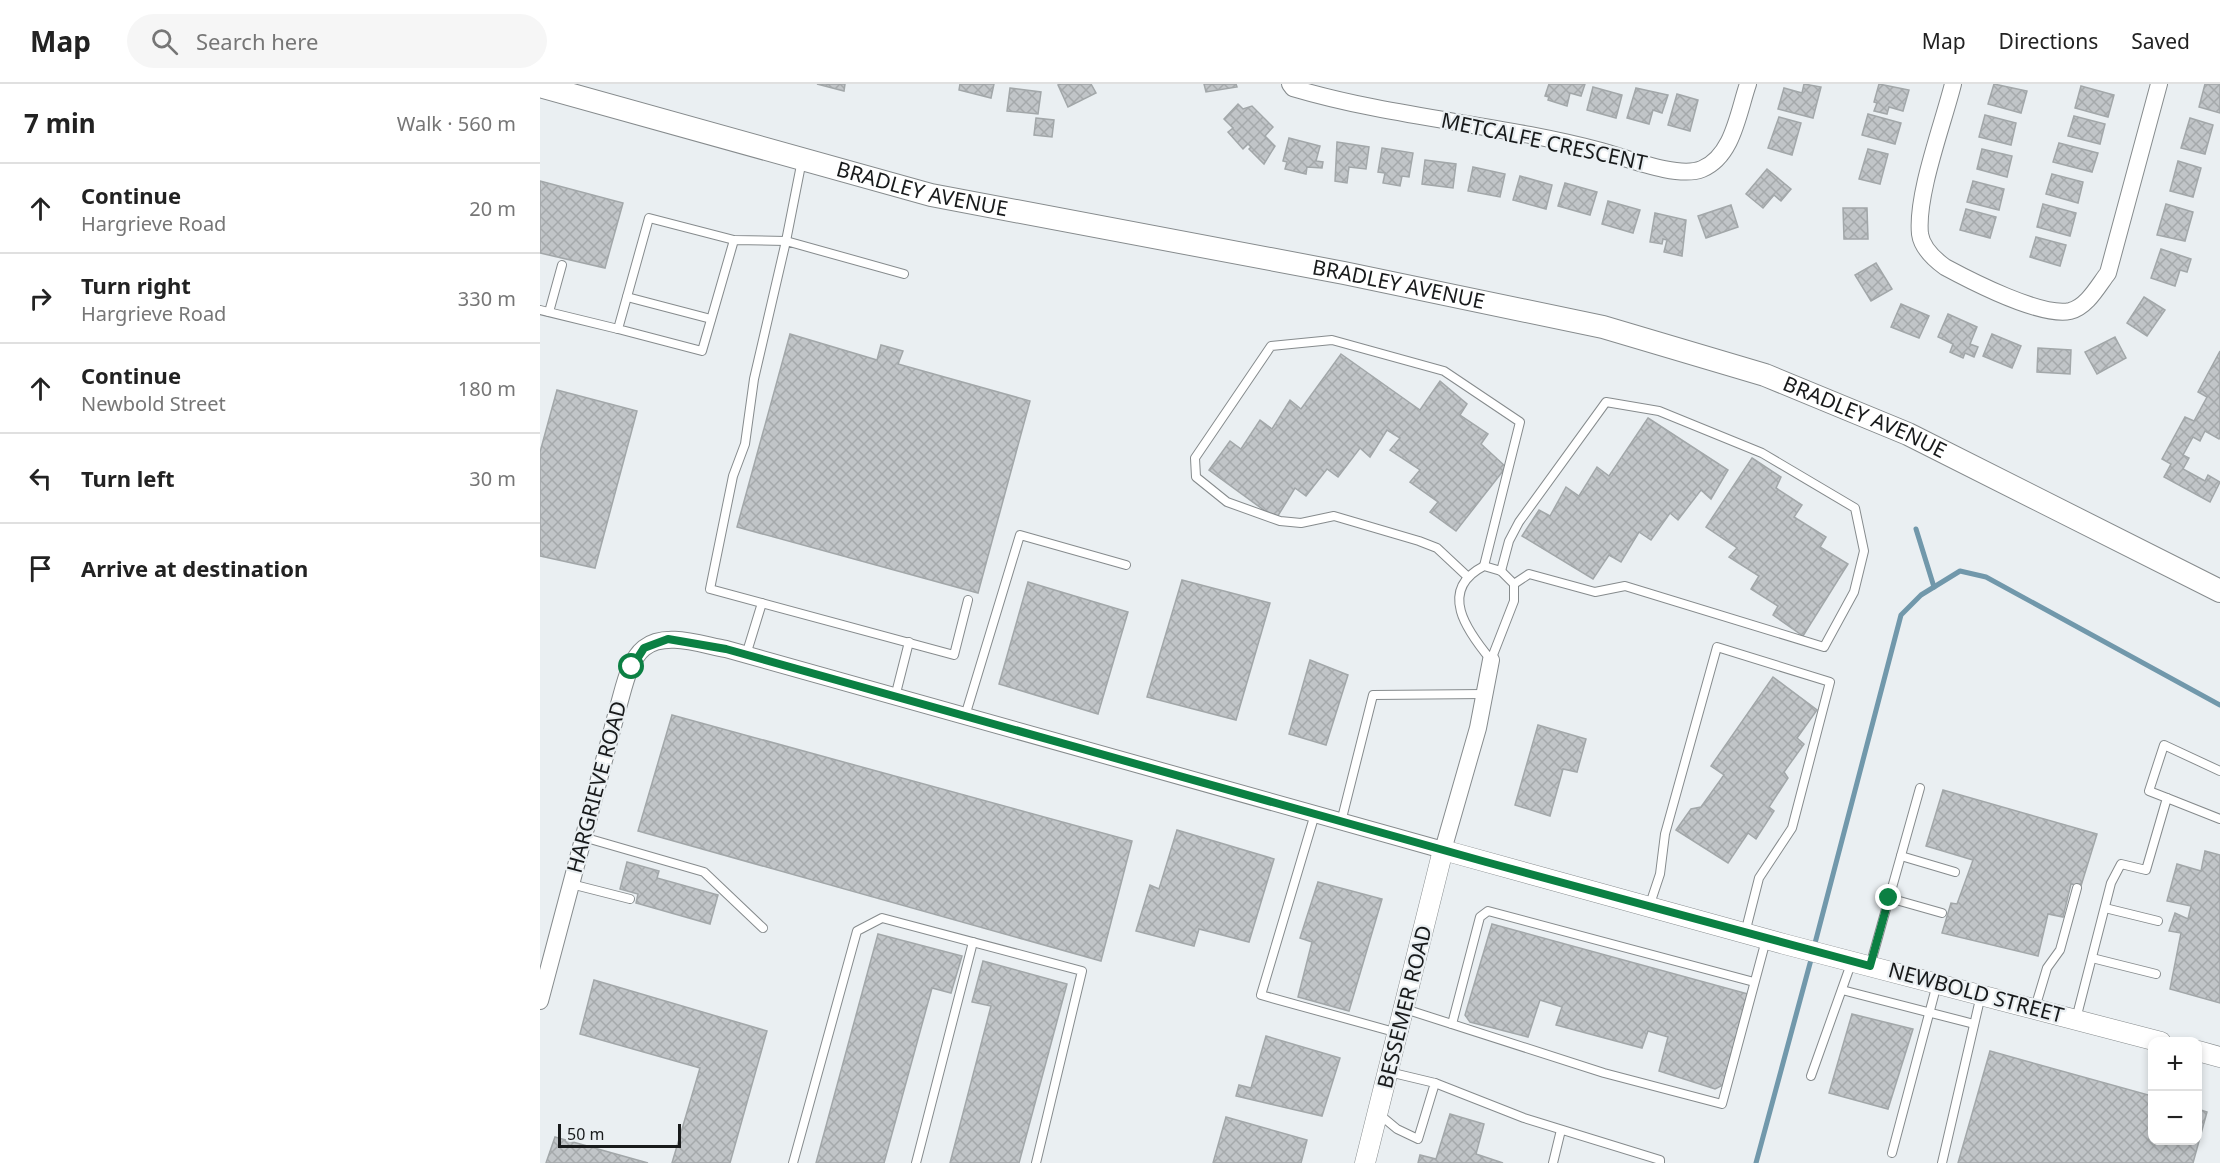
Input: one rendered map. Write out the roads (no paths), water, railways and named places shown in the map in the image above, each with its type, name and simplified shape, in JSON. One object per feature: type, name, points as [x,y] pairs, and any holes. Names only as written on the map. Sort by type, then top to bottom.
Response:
[{"type":"main road","name":"BRADLEY AVENUE","points":[[540,87],[931,195],[1333,271],[1603,327],[1765,375],[1908,434],[2220,591]]},
{"type":"street","name":"METCALFE CRESCENT","points":[[1290,84],[1293,88],[1337,101],[1572,143],[1687,174],[1719,160],[1728,142],[1748,84]]},
{"type":"street","points":[[1953,84],[1922,207],[1920,236],[1930,256],[1945,267],[2046,311],[2071,311],[2090,298],[2108,273],[2159,84]]},
{"type":"street","name":"HARGRIEVE ROAD","points":[[540,1001],[619,704],[632,667],[644,648],[668,639],[746,655],[1443,850]]},
{"type":"street","points":[[1443,850],[1486,694],[1491,660]]},
{"type":"street","name":"NEWBOLD STREET","points":[[1443,850],[1775,941],[2148,1038]]},
{"type":"street","name":"BESSEMER ROAD","points":[[1365,1163],[1443,850]]},
{"type":"street","points":[[2202,1052],[2220,1057]]},
{"type":"lane","points":[[802,160],[754,379],[745,444],[733,476],[710,589],[954,655],[968,600]]},
{"type":"lane","points":[[618,329],[649,218],[734,240],[786,241],[904,274]]},
{"type":"lane","points":[[540,310],[702,351],[734,240]]},
{"type":"lane","points":[[549,312],[562,265]]},
{"type":"lane","points":[[627,297],[711,319]]},
{"type":"lane","points":[[1468,577],[1437,548],[1419,541],[1334,516],[1301,523],[1280,521],[1227,501],[1197,477],[1195,458],[1271,346],[1332,340],[1444,371],[1520,422],[1484,566],[1468,577],[1462,585],[1458,599],[1469,633],[1491,660],[1514,601],[1514,584],[1501,571],[1484,566]]},
{"type":"lane","points":[[1501,571],[1509,541],[1519,522],[1606,402],[1659,411],[1762,453],[1855,508],[1864,551],[1854,592],[1824,647],[1625,586],[1595,592],[1529,574],[1514,584]]},
{"type":"lane","points":[[965,716],[1020,536],[1126,565]]},
{"type":"lane","points":[[746,655],[762,603]]},
{"type":"lane","points":[[895,697],[909,642]]},
{"type":"lane","points":[[1649,907],[1660,874],[1665,834],[1718,647],[1830,682],[1792,828],[1759,878],[1745,933]]},
{"type":"lane","points":[[1341,822],[1373,695],[1486,694]]},
{"type":"lane","points":[[2220,771],[2164,745],[2149,791],[2220,819]]},
{"type":"lane","points":[[1811,1076],[1842,990],[1861,963],[1889,898],[1920,788]]},
{"type":"lane","points":[[2076,1019],[2111,883],[2121,864],[2145,870],[2167,798]]},
{"type":"lane","points":[[1315,814],[1261,995],[1399,1034]]},
{"type":"lane","points":[[583,837],[704,872],[763,928]]},
{"type":"lane","points":[[1901,856],[1954,872]]},
{"type":"lane","points":[[571,884],[630,899]]},
{"type":"lane","points":[[2035,1009],[2047,968],[2060,950],[2078,888]]},
{"type":"lane","points":[[1889,898],[1942,913]]},
{"type":"lane","points":[[2105,908],[2158,921]]},
{"type":"lane","points":[[1452,1024],[1480,917],[1488,911],[1754,982]]},
{"type":"lane","points":[[793,1163],[857,931],[882,918],[1082,971],[1036,1163]]},
{"type":"lane","points":[[1404,1009],[1604,1072],[1722,1104],[1754,982],[1775,941]]},
{"type":"lane","points":[[916,1163],[974,942]]},
{"type":"lane","points":[[2092,958],[2156,974]]},
{"type":"lane","points":[[1892,1154],[1938,983]]},
{"type":"lane","points":[[1842,990],[1974,1024]]},
{"type":"lane","points":[[1941,1163],[1981,995]]},
{"type":"lane","points":[[1389,1072],[1435,1083],[1524,1118],[1660,1160],[1660,1163]]},
{"type":"lane","points":[[1379,1114],[1396,1129],[1418,1139],[1435,1083]]},
{"type":"lane","points":[[1552,1163],[1561,1130]]},
{"type":"waterway","points":[[1916,529],[1934,587]]},
{"type":"waterway","points":[[1814,947],[1901,615],[1921,595],[1960,571],[1986,577],[2220,705]]},
{"type":"waterway","points":[[1756,1163],[1812,956]]}]
